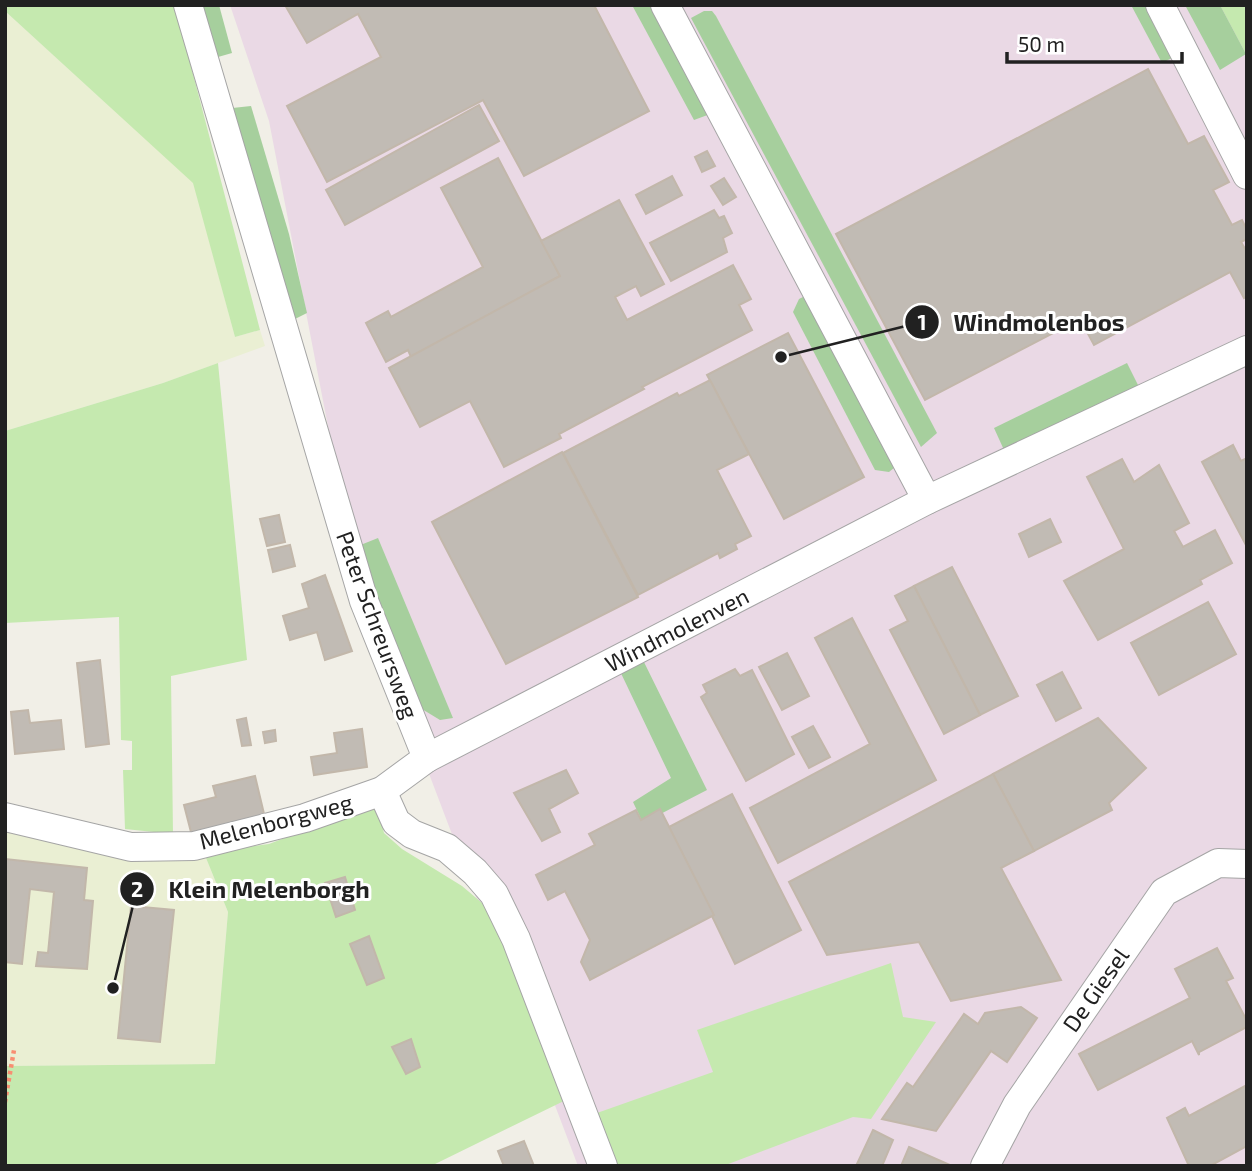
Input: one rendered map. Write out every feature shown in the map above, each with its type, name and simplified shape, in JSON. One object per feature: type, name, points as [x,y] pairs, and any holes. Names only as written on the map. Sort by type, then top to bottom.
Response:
[{"type":"street","name":"Peter Schreursweg","points":[[188,5],[364,601],[427,758]]},
{"type":"street","points":[[665,5],[927,500]]},
{"type":"street","points":[[1160,5],[1247,175]]},
{"type":"street","name":"Windmolenven","points":[[427,758],[927,500],[1247,350]]},
{"type":"street","points":[[427,758],[382,791],[396,821],[412,834],[447,848],[475,872],[494,894],[516,939],[603,1166]]},
{"type":"street","name":"Melenborgweg","points":[[5,817],[131,847],[194,846],[305,818],[382,791]]},
{"type":"street","name":"De Giesel","points":[[985,1166],[1017,1105],[1164,892],[1218,863],[1247,864]]},
{"type":"path","points":[[5,1102],[14,1050]]},
{"type":"shaded area","points":[[230,5],[1247,5],[1247,1166],[578,1166],[360,592],[269,121]]},
{"type":"green space","points":[[5,5],[175,5],[260,330],[235,337],[193,183],[5,11]]},
{"type":"green space","points":[[198,5],[219,5],[232,53],[211,59]]},
{"type":"green space","points":[[632,5],[656,5],[713,113],[694,120]]},
{"type":"green space","points":[[1131,5],[1156,5],[1182,53],[1162,63]]},
{"type":"green space","points":[[1185,5],[1220,5],[1246,54],[1220,70]]},
{"type":"green space","points":[[1220,5],[1247,5],[1246,54]]},
{"type":"green space","points":[[5,11],[194,183],[235,337],[260,330],[265,346],[163,383],[5,431]]},
{"type":"green space","points":[[704,11],[712,11],[716,16],[937,433],[921,447],[691,18]]},
{"type":"green space","points":[[251,106],[289,234],[307,313],[281,326],[223,109]]},
{"type":"green space","points":[[809,294],[900,463],[889,472],[875,470],[793,312],[799,299]]},
{"type":"green space","points":[[218,363],[247,660],[171,676],[173,834],[125,829],[123,770],[132,770],[132,741],[121,740],[119,617],[5,623],[5,431],[163,383]]},
{"type":"green space","points":[[1127,363],[1140,389],[1004,450],[994,428]]},
{"type":"green space","points":[[378,538],[453,718],[440,720],[417,706],[353,548]]},
{"type":"green space","points":[[641,656],[707,790],[643,823],[633,802],[671,778],[618,667]]},
{"type":"green space","points":[[376,803],[384,833],[402,849],[462,886],[494,913],[568,1099],[431,1166],[5,1166],[5,1066],[215,1064],[228,912],[204,853],[269,844]]},
{"type":"green space","points":[[5,826],[204,853],[228,912],[215,1064],[5,1066]]},
{"type":"green space","points":[[891,963],[903,1017],[936,1022],[871,1119],[853,1117],[723,1166],[616,1166],[597,1113],[713,1072],[697,1030]]},
{"type":"building","points":[[285,5],[594,5],[649,111],[524,176],[483,100],[327,182],[287,106],[381,57],[358,14],[307,43]]},
{"type":"building","points":[[1148,69],[1188,144],[1204,136],[1229,182],[1213,190],[1232,225],[1242,220],[1247,230],[1247,239],[1241,242],[1247,252],[1247,296],[1244,298],[1230,272],[1094,345],[1080,319],[925,400],[836,234]]},
{"type":"building","points":[[479,105],[499,141],[345,225],[326,190]]},
{"type":"building","points":[[707,151],[715,166],[702,172],[695,157]]},
{"type":"building","points":[[498,158],[560,276],[411,357],[408,350],[386,362],[366,323],[388,311],[391,317],[483,267],[441,188]]},
{"type":"building","points":[[672,176],[682,195],[646,214],[636,195]]},
{"type":"building","points":[[724,178],[736,197],[723,205],[711,186]]},
{"type":"building","points":[[619,200],[664,284],[641,296],[636,286],[615,297],[627,320],[733,265],[751,299],[739,305],[752,330],[642,387],[644,389],[559,434],[561,438],[504,467],[470,401],[420,427],[389,368],[560,276],[541,241]]},
{"type":"building","points":[[714,210],[719,218],[724,216],[732,233],[723,238],[727,252],[671,281],[650,243]]},
{"type":"building","points":[[788,333],[864,477],[784,519],[707,375]]},
{"type":"building","points":[[710,380],[749,454],[717,470],[751,536],[735,544],[737,549],[720,558],[718,553],[638,595],[563,453],[677,393],[679,396]]},
{"type":"building","points":[[1233,445],[1241,461],[1247,458],[1247,547],[1202,462]]},
{"type":"building","points":[[562,452],[638,597],[506,664],[432,522]]},
{"type":"building","points":[[1122,459],[1134,482],[1159,465],[1189,523],[1174,531],[1183,547],[1215,530],[1232,563],[1200,580],[1202,584],[1098,640],[1064,581],[1124,549],[1087,477]]},
{"type":"building","points":[[279,515],[285,542],[267,546],[260,519]]},
{"type":"building","points":[[1050,519],[1061,542],[1029,557],[1019,534]]},
{"type":"building","points":[[290,545],[295,566],[273,572],[268,550]]},
{"type":"building","points":[[952,567],[1018,696],[980,715],[914,586]]},
{"type":"building","points":[[325,575],[352,651],[325,660],[317,632],[290,640],[283,616],[309,608],[302,584]]},
{"type":"building","points":[[914,586],[980,715],[944,734],[890,630],[908,621],[895,596]]},
{"type":"building","points":[[1208,602],[1236,654],[1159,695],[1131,643]]},
{"type":"building","points":[[852,618],[936,780],[778,863],[750,808],[870,744],[815,638]]},
{"type":"building","points":[[787,653],[809,696],[782,710],[759,667]]},
{"type":"building","points":[[100,660],[109,744],[86,747],[77,663]]},
{"type":"building","points":[[735,669],[740,676],[752,670],[794,754],[746,781],[701,697],[707,693],[703,685]]},
{"type":"building","points":[[1062,672],[1081,708],[1056,721],[1037,685]]},
{"type":"building","points":[[28,710],[30,723],[61,720],[64,749],[15,754],[11,712]]},
{"type":"building","points":[[246,718],[251,745],[242,746],[237,720]]},
{"type":"building","points":[[1098,718],[1146,768],[1109,803],[1112,810],[1034,851],[993,774]]},
{"type":"building","points":[[813,726],[830,757],[809,768],[792,737]]},
{"type":"building","points":[[362,729],[367,767],[314,775],[311,757],[337,753],[334,733]]},
{"type":"building","points":[[275,730],[276,741],[265,743],[263,732]]},
{"type":"building","points":[[566,770],[578,793],[549,809],[560,832],[542,841],[514,793]]},
{"type":"building","points":[[993,774],[1034,851],[1001,868],[1061,980],[951,1001],[919,942],[827,955],[789,882]]},
{"type":"building","points":[[255,776],[265,818],[192,836],[184,805],[216,797],[213,786]]},
{"type":"building","points":[[732,794],[801,930],[735,964],[669,827]]},
{"type":"building","points":[[660,809],[714,915],[590,980],[581,962],[590,940],[565,891],[548,900],[536,875],[595,845],[589,834],[636,810],[641,820]]},
{"type":"building","points":[[5,859],[87,868],[84,900],[93,901],[87,969],[36,966],[38,952],[48,953],[54,892],[30,889],[22,964],[5,962]]},
{"type":"building","points":[[345,877],[355,910],[336,917],[325,883]]},
{"type":"building","points":[[131,906],[174,910],[160,1042],[118,1038]]},
{"type":"building","points":[[369,936],[384,978],[367,985],[350,944]]},
{"type":"building","points":[[1217,948],[1233,978],[1226,981],[1247,1021],[1247,1027],[1199,1052],[1199,1055],[1192,1041],[1098,1090],[1079,1054],[1190,998],[1175,969]]},
{"type":"building","points":[[1021,1007],[1037,1018],[1007,1062],[991,1051],[936,1131],[882,1119],[907,1083],[913,1087],[964,1014],[978,1024],[985,1013]]},
{"type":"building","points":[[411,1039],[420,1067],[406,1074],[392,1047]]},
{"type":"building","points":[[1247,1085],[1247,1146],[1210,1166],[1189,1166],[1167,1118],[1185,1108],[1189,1116]]},
{"type":"building","points":[[873,1130],[893,1140],[882,1166],[856,1166]]},
{"type":"building","points":[[524,1141],[534,1166],[504,1166],[498,1151]]},
{"type":"building","points":[[909,1147],[952,1166],[901,1166]]},
{"type":"place","name":"Windmolenbos","points":[[781,357]]},
{"type":"place","name":"Klein Melenborgh","points":[[113,988]]}]
